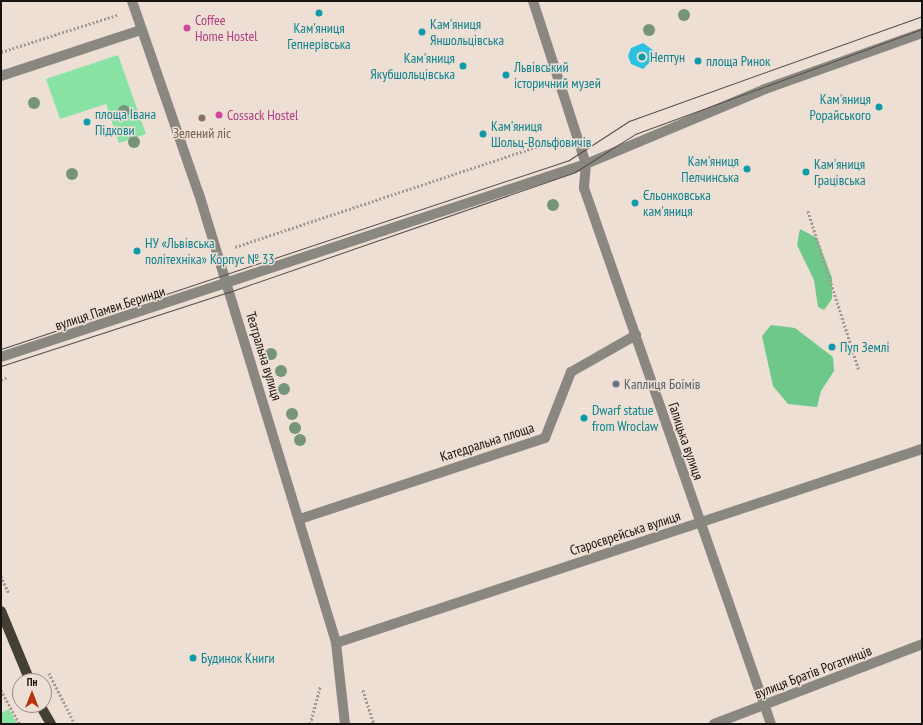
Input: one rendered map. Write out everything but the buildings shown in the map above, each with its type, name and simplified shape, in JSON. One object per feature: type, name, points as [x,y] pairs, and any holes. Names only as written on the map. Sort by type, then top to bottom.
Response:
[{"type":"main road","points":[[1,611],[27,673]]},
{"type":"main road","points":[[45,713],[51,724]]},
{"type":"street","name":"Театральна вулиця","points":[[132,1],[227,284],[300,519],[336,642],[345,724]]},
{"type":"street","points":[[533,1],[586,164]]},
{"type":"street","points":[[1,76],[141,30]]},
{"type":"street","points":[[227,284],[586,164],[765,89],[922,33]]},
{"type":"street","name":"Галицька вулиця","points":[[586,164],[584,188],[771,724]]},
{"type":"street","name":"вулиця Памви Беринди","points":[[1,357],[227,284]]},
{"type":"street","name":"Катедральна площа","points":[[300,519],[545,438],[571,372],[636,335]]},
{"type":"street","name":"Староєврейська вулиця","points":[[336,642],[700,524],[922,449]]},
{"type":"street","name":"вулиця Братів Рогатинців","points":[[714,724],[922,644]]},
{"type":"path","points":[[1,52],[118,14]]},
{"type":"path","points":[[228,250],[567,136]]},
{"type":"path","points":[[808,211],[859,370]]},
{"type":"path","points":[[1,576],[4,582]]},
{"type":"path","points":[[1,690],[20,724]]},
{"type":"path","points":[[1,700],[5,698]]},
{"type":"green space","points":[[118,55],[146,134],[119,143],[106,104],[60,119],[46,79]]},
{"type":"green space","points":[[800,229],[817,238],[832,278],[832,299],[824,310],[818,307],[814,280],[797,245]]},
{"type":"green space","points":[[771,325],[795,328],[833,357],[834,371],[821,391],[817,407],[788,404],[773,386],[762,336]]},
{"type":"green space","points":[[9,709],[17,724],[1,724],[1,713]]},
{"type":"water","points":[[643,43],[653,50],[654,58],[643,69],[631,64],[628,56],[631,48]]},
{"type":"tram line","points":[[1,349],[569,160],[629,121],[922,16]]},
{"type":"tram line","points":[[1,366],[229,292],[575,172],[635,134],[922,29]]},
{"type":"place","name":"Кам'яниця Гепнерівська","points":[[319,13]]},
{"type":"place","name":"Coffee Home Hostel","points":[[187,28]]},
{"type":"place","name":"Кам'яниця Яншольцівська","points":[[422,32]]},
{"type":"place","name":"Нептун","points":[[642,57]]},
{"type":"place","name":"площа Ринок","points":[[698,61]]},
{"type":"place","name":"Кам'яниця Якубшольцівська","points":[[463,66]]},
{"type":"place","name":"Львівський історичний музей","points":[[506,75]]},
{"type":"place","name":"Кам'яниця Рорайського","points":[[879,107]]},
{"type":"place","name":"Cossack Hostel","points":[[219,115]]},
{"type":"place","name":"Зелений ліс","points":[[202,118]]},
{"type":"place","name":"площа Івана Підкови","points":[[87,122]]},
{"type":"place","name":"Кам'яниця Шольц-Вольфовичів","points":[[483,134]]},
{"type":"place","name":"Кам'яниця Пелчинська","points":[[747,169]]},
{"type":"place","name":"Кам'яниця Грацівська","points":[[806,172]]},
{"type":"place","name":"Єльонковська кам'яниця","points":[[635,203]]},
{"type":"place","name":"НУ «Львівська політехніка» Корпус № 33","points":[[137,251]]},
{"type":"place","name":"Пуп Землі","points":[[832,347]]},
{"type":"place","name":"Каплиця Боїмів","points":[[616,384]]},
{"type":"place","name":"Dwarf statue from Wroclaw","points":[[584,418]]},
{"type":"place","name":"Будинок Книги","points":[[193,658]]}]
